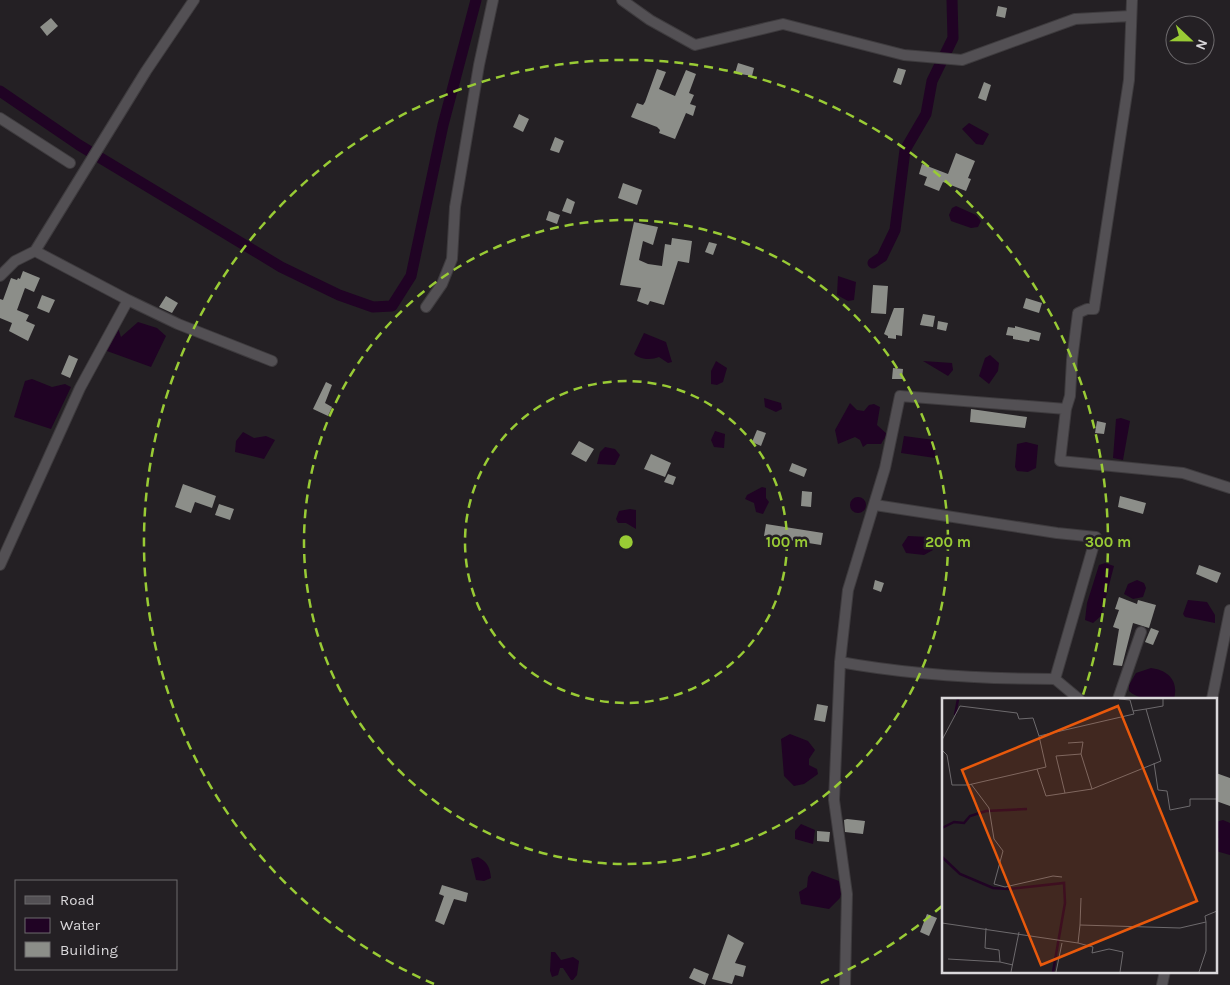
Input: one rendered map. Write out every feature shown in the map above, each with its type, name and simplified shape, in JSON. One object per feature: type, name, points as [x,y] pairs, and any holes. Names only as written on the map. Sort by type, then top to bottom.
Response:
[{"type":"street","points":[[0,276],[15,260],[35,251],[104,137],[194,0]]},
{"type":"street","points":[[426,307],[442,284],[452,258],[457,198],[480,56],[493,0]]},
{"type":"street","points":[[622,0],[650,20],[695,45],[783,24],[904,55],[962,60],[1075,19],[1130,16]]},
{"type":"street","points":[[1132,0],[1130,16],[1132,52],[1129,80],[1097,296],[1094,309],[1087,309],[1078,313],[1070,396],[1066,409],[1060,461],[1183,473],[1230,488]]},
{"type":"street","points":[[0,118],[70,163]]},
{"type":"street","points":[[35,251],[178,324],[272,361]]},
{"type":"street","points":[[0,565],[76,396],[128,300]]},
{"type":"street","points":[[844,985],[847,894],[834,800],[840,662],[848,590],[875,505],[900,396],[1066,409]]},
{"type":"street","points":[[875,505],[1056,534],[1096,537],[1055,679]]},
{"type":"street","points":[[1212,698],[1230,610]]},
{"type":"street","points":[[1118,698],[1141,632]]},
{"type":"street","points":[[840,662],[917,673],[979,679],[1055,679],[1078,698]]},
{"type":"street","points":[[1162,985],[1164,972]]},
{"type":"water","points":[[969,123],[989,134],[983,145],[976,144],[962,129]]},
{"type":"water","points":[[956,206],[976,215],[981,221],[978,227],[971,228],[951,221],[949,215],[952,208]]},
{"type":"water","points":[[838,276],[856,282],[854,300],[848,301],[837,295]]},
{"type":"water","points":[[138,322],[157,328],[166,336],[151,367],[107,351],[117,325],[121,337]]},
{"type":"water","points":[[644,333],[666,342],[672,362],[668,363],[659,357],[650,359],[634,354]]},
{"type":"water","points":[[990,355],[999,363],[998,371],[989,384],[979,376],[985,358]]},
{"type":"water","points":[[716,361],[727,368],[723,382],[717,385],[711,384],[711,371]]},
{"type":"water","points":[[923,361],[952,363],[953,370],[948,376]]},
{"type":"water","points":[[32,379],[52,387],[65,384],[71,387],[51,429],[14,417],[25,381]]},
{"type":"water","points":[[764,398],[781,403],[782,409],[776,412],[765,407]]},
{"type":"water","points":[[850,403],[857,410],[864,411],[869,405],[874,404],[880,407],[877,425],[887,434],[881,444],[867,444],[863,447],[860,440],[855,437],[838,444],[835,430]]},
{"type":"water","points":[[1121,418],[1130,421],[1123,460],[1113,458],[1116,419]]},
{"type":"water","points":[[715,431],[725,434],[724,448],[714,447],[711,440]]},
{"type":"water","points":[[243,432],[254,438],[266,436],[275,440],[264,459],[235,452],[236,441]]},
{"type":"water","points":[[904,436],[934,440],[935,458],[901,453]]},
{"type":"water","points":[[1026,442],[1038,445],[1036,468],[1028,472],[1017,471],[1015,467],[1017,444]]},
{"type":"water","points":[[605,447],[615,449],[620,455],[615,465],[597,464],[600,452]]},
{"type":"water","points":[[762,487],[766,488],[766,498],[769,502],[763,514],[756,512],[754,503],[745,499],[747,495]]},
{"type":"water","points":[[858,497],[864,499],[866,505],[864,511],[858,513],[852,511],[850,505],[852,499]]},
{"type":"water","points":[[636,510],[636,529],[626,523],[618,523],[616,519],[619,511]]},
{"type":"water","points":[[908,536],[929,537],[933,550],[924,555],[906,553],[902,545]]},
{"type":"water","points":[[1105,563],[1114,566],[1101,616],[1093,623],[1085,620],[1087,603],[1099,565]]},
{"type":"water","points":[[1137,580],[1144,583],[1146,588],[1143,597],[1133,599],[1124,594],[1128,584]]},
{"type":"water","points":[[1188,600],[1207,602],[1215,615],[1215,623],[1185,617],[1183,614]]},
{"type":"water","points":[[1151,668],[1167,674],[1175,687],[1174,698],[1145,698],[1134,695],[1129,691],[1129,685],[1136,673]]},
{"type":"water","points":[[790,734],[808,741],[815,750],[809,759],[809,765],[817,769],[818,774],[804,784],[794,786],[784,776],[781,739]]},
{"type":"water","points":[[1223,820],[1230,823],[1230,855],[1218,852],[1218,821]]},
{"type":"water","points":[[801,824],[815,830],[813,844],[795,839],[795,831]]},
{"type":"water","points":[[478,857],[486,863],[490,871],[491,878],[484,881],[476,880],[471,859]]},
{"type":"water","points":[[812,871],[839,881],[842,888],[840,898],[829,909],[801,904],[799,892],[807,887],[808,877]]},
{"type":"water","points":[[551,952],[555,952],[561,960],[573,957],[579,961],[577,975],[573,980],[571,980],[563,968],[560,968],[558,975],[552,977],[550,971]]},
{"type":"building","points":[[998,6],[1007,8],[1005,18],[996,16]]},
{"type":"building","points":[[51,18],[58,26],[47,36],[40,27]]},
{"type":"building","points":[[738,63],[754,68],[752,76],[735,73]]},
{"type":"building","points":[[898,68],[906,70],[901,85],[893,82]]},
{"type":"building","points":[[657,69],[666,72],[659,89],[675,96],[686,70],[696,74],[689,93],[694,95],[690,104],[696,106],[693,116],[686,113],[675,139],[659,133],[660,130],[657,127],[631,117],[637,103],[643,105],[645,102]]},
{"type":"building","points":[[984,82],[991,85],[986,101],[978,98]]},
{"type":"building","points":[[519,114],[529,119],[523,132],[513,127]]},
{"type":"building","points":[[555,137],[564,141],[559,153],[550,150]]},
{"type":"building","points":[[956,153],[975,161],[968,178],[971,179],[966,191],[943,182],[939,191],[924,185],[927,177],[919,174],[922,164],[948,174]]},
{"type":"building","points":[[623,183],[642,190],[637,205],[618,198]]},
{"type":"building","points":[[567,198],[575,202],[571,214],[562,211]]},
{"type":"building","points":[[549,211],[560,215],[557,224],[546,220]]},
{"type":"building","points":[[634,222],[658,227],[653,245],[643,241],[639,260],[648,264],[662,266],[665,244],[671,245],[672,238],[692,241],[689,263],[678,261],[664,305],[650,301],[648,305],[637,301],[641,288],[620,285]]},
{"type":"building","points":[[709,242],[717,244],[713,255],[705,252]]},
{"type":"building","points":[[23,271],[40,278],[34,292],[25,288],[17,310],[29,315],[26,321],[35,325],[28,341],[9,331],[12,323],[0,318],[0,299],[3,300],[11,278],[20,279]]},
{"type":"building","points":[[873,285],[888,286],[886,314],[871,313]]},
{"type":"building","points":[[42,295],[55,300],[49,313],[37,308]]},
{"type":"building","points":[[166,296],[178,303],[172,313],[159,307]]},
{"type":"building","points":[[1026,298],[1042,303],[1039,313],[1023,308]]},
{"type":"building","points":[[894,308],[904,308],[902,336],[896,335],[896,339],[888,338],[884,334]]},
{"type":"building","points":[[923,314],[935,316],[933,327],[920,325]]},
{"type":"building","points":[[938,321],[948,323],[946,331],[937,329]]},
{"type":"building","points":[[1015,326],[1041,333],[1039,341],[1030,339],[1029,342],[1013,339],[1013,336],[1006,335],[1008,327],[1015,328]]},
{"type":"building","points":[[69,355],[78,359],[70,378],[61,374]]},
{"type":"building","points":[[893,368],[903,369],[902,379],[892,379]]},
{"type":"building","points":[[326,382],[332,385],[325,403],[332,407],[328,416],[313,409]]},
{"type":"building","points":[[971,409],[1027,417],[1025,428],[970,422]]},
{"type":"building","points":[[1097,421],[1106,423],[1104,434],[1095,433]]},
{"type":"building","points":[[757,430],[766,433],[761,446],[752,442]]},
{"type":"building","points":[[579,441],[594,449],[586,462],[571,454]]},
{"type":"building","points":[[651,454],[671,463],[665,477],[644,469]]},
{"type":"building","points":[[792,463],[807,469],[804,477],[789,471]]},
{"type":"building","points":[[668,474],[676,477],[673,485],[664,482]]},
{"type":"building","points":[[183,484],[216,496],[212,508],[195,502],[191,513],[175,507]]},
{"type":"building","points":[[802,491],[812,492],[811,507],[801,506]]},
{"type":"building","points":[[1120,496],[1146,503],[1143,514],[1118,507]]},
{"type":"building","points":[[219,504],[234,509],[230,520],[215,515]]},
{"type":"building","points":[[766,524],[823,533],[821,545],[764,536]]},
{"type":"building","points":[[1199,565],[1221,573],[1217,583],[1196,574]]},
{"type":"building","points":[[875,580],[884,583],[881,592],[873,589]]},
{"type":"building","points":[[1119,597],[1137,604],[1138,600],[1156,605],[1149,628],[1133,623],[1122,666],[1113,665],[1119,629],[1113,627],[1119,610],[1115,609]]},
{"type":"building","points":[[1151,628],[1159,631],[1153,645],[1145,642]]},
{"type":"building","points":[[817,704],[828,706],[825,722],[814,720]]},
{"type":"building","points":[[1218,774],[1230,778],[1230,806],[1218,802]]},
{"type":"building","points":[[844,820],[865,821],[863,834],[845,832]]},
{"type":"building","points":[[817,831],[830,832],[829,842],[817,841]]},
{"type":"building","points":[[442,885],[468,893],[466,902],[454,899],[444,925],[435,921],[444,896],[439,894]]},
{"type":"building","points":[[927,914],[937,918],[929,936],[920,932]]},
{"type":"building","points":[[728,934],[744,943],[735,963],[746,966],[743,977],[735,975],[732,984],[712,979]]},
{"type":"building","points":[[694,968],[709,974],[705,985],[689,978]]},
{"type":"waterway","points":[[0,91],[79,145],[281,267],[339,295],[373,307],[392,306],[411,276],[443,125],[476,0]]},
{"type":"waterway","points":[[873,263],[882,257],[895,230],[905,150],[926,114],[932,81],[953,38],[952,0]]}]
